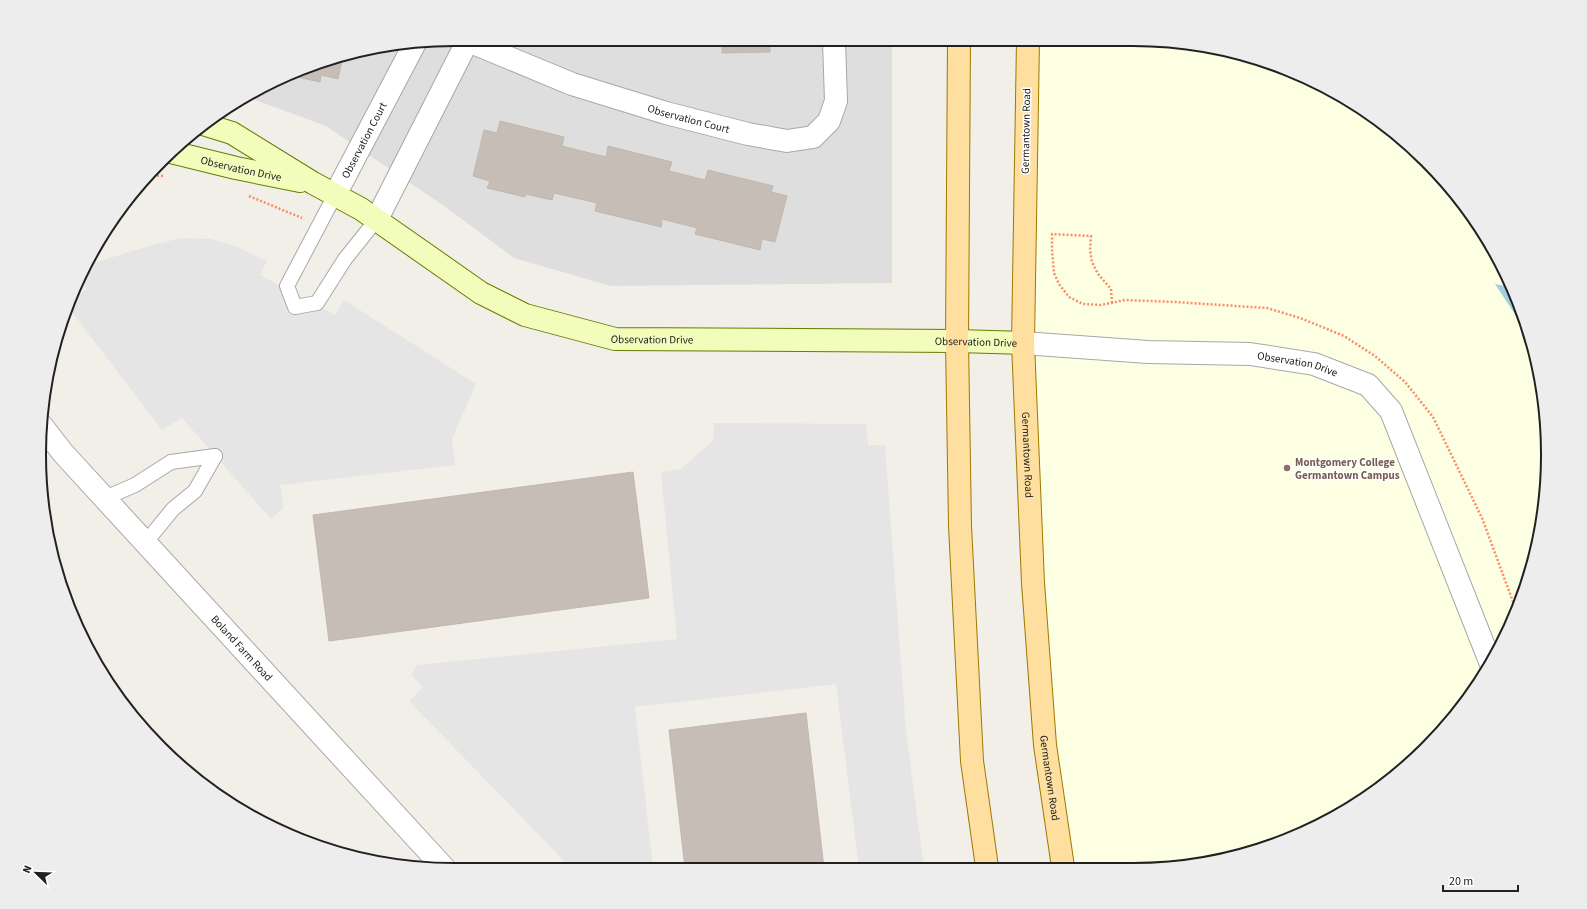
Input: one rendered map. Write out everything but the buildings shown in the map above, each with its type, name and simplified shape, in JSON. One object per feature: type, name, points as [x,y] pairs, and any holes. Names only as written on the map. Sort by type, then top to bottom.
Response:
[{"type":"main road","points":[[959,46],[957,341],[960,526],[972,753],[986,863]]},
{"type":"main road","name":"Germantown Road","points":[[1028,46],[1023,343],[1035,614],[1045,745],[1061,863]]},
{"type":"street","points":[[377,219],[465,46]]},
{"type":"street","name":"Observation Court","points":[[481,46],[572,84],[666,114],[787,142],[813,137],[829,120],[836,101],[834,46]]},
{"type":"street","name":"Observation Court","points":[[335,195],[412,48]]},
{"type":"street","name":"Observation Drive","points":[[211,127],[232,133],[313,183],[377,219],[481,293],[525,315],[614,339],[957,341],[1023,343],[1148,352],[1250,354],[1314,364],[1368,385],[1391,411],[1488,656]]},
{"type":"street","name":"Observation Drive","points":[[178,154],[236,168],[313,183]]},
{"type":"street","name":"Boland Farm Road","points":[[47,432],[63,453],[439,862]]},
{"type":"lane","points":[[335,195],[286,286],[295,307],[317,302],[345,259],[377,219]]},
{"type":"lane","points":[[105,498],[135,485],[171,462],[215,456],[195,491],[173,509],[146,542]]},
{"type":"path","points":[[157,175],[169,176]]},
{"type":"path","points":[[243,194],[285,212],[320,224]]},
{"type":"path","points":[[1052,234],[1091,236],[1090,250],[1092,262],[1098,274],[1111,290],[1112,303],[1101,305],[1083,304],[1069,297],[1059,284],[1054,273],[1052,234]]},
{"type":"shaded area","points":[[454,46],[892,46],[892,283],[611,286],[514,258],[447,208],[326,126],[253,99],[298,77],[323,68],[349,60],[401,49]]},
{"type":"shaded area","name":"Montgomery College Germantown Campus","points":[[1040,46],[1132,46],[1186,49],[1238,60],[1264,68],[1313,88],[1359,115],[1402,147],[1440,185],[1457,206],[1486,250],[1510,298],[1519,323],[1527,349],[1538,401],[1541,454],[1540,481],[1538,508],[1527,560],[1510,611],[1499,635],[1486,659],[1457,703],[1440,724],[1402,762],[1359,794],[1313,821],[1289,832],[1238,849],[1186,860],[1132,863],[1063,863],[1023,343]]},
{"type":"shaded area","points":[[182,238],[210,239],[235,246],[267,261],[260,275],[335,315],[344,300],[476,384],[452,439],[455,465],[280,485],[284,507],[271,519],[182,418],[162,430],[72,312],[78,296],[86,289],[84,283],[94,263],[148,246]]},
{"type":"shaded area","points":[[714,423],[866,424],[868,445],[885,445],[906,731],[923,863],[858,863],[836,684],[635,707],[652,863],[566,863],[409,701],[423,687],[411,675],[417,665],[677,639],[661,472],[681,469],[713,441]]},
{"type":"water","points":[[1495,284],[1504,286],[1517,317]]},
{"type":"place","name":"Montgomery College Germantown Campus","points":[[1287,468]]}]
